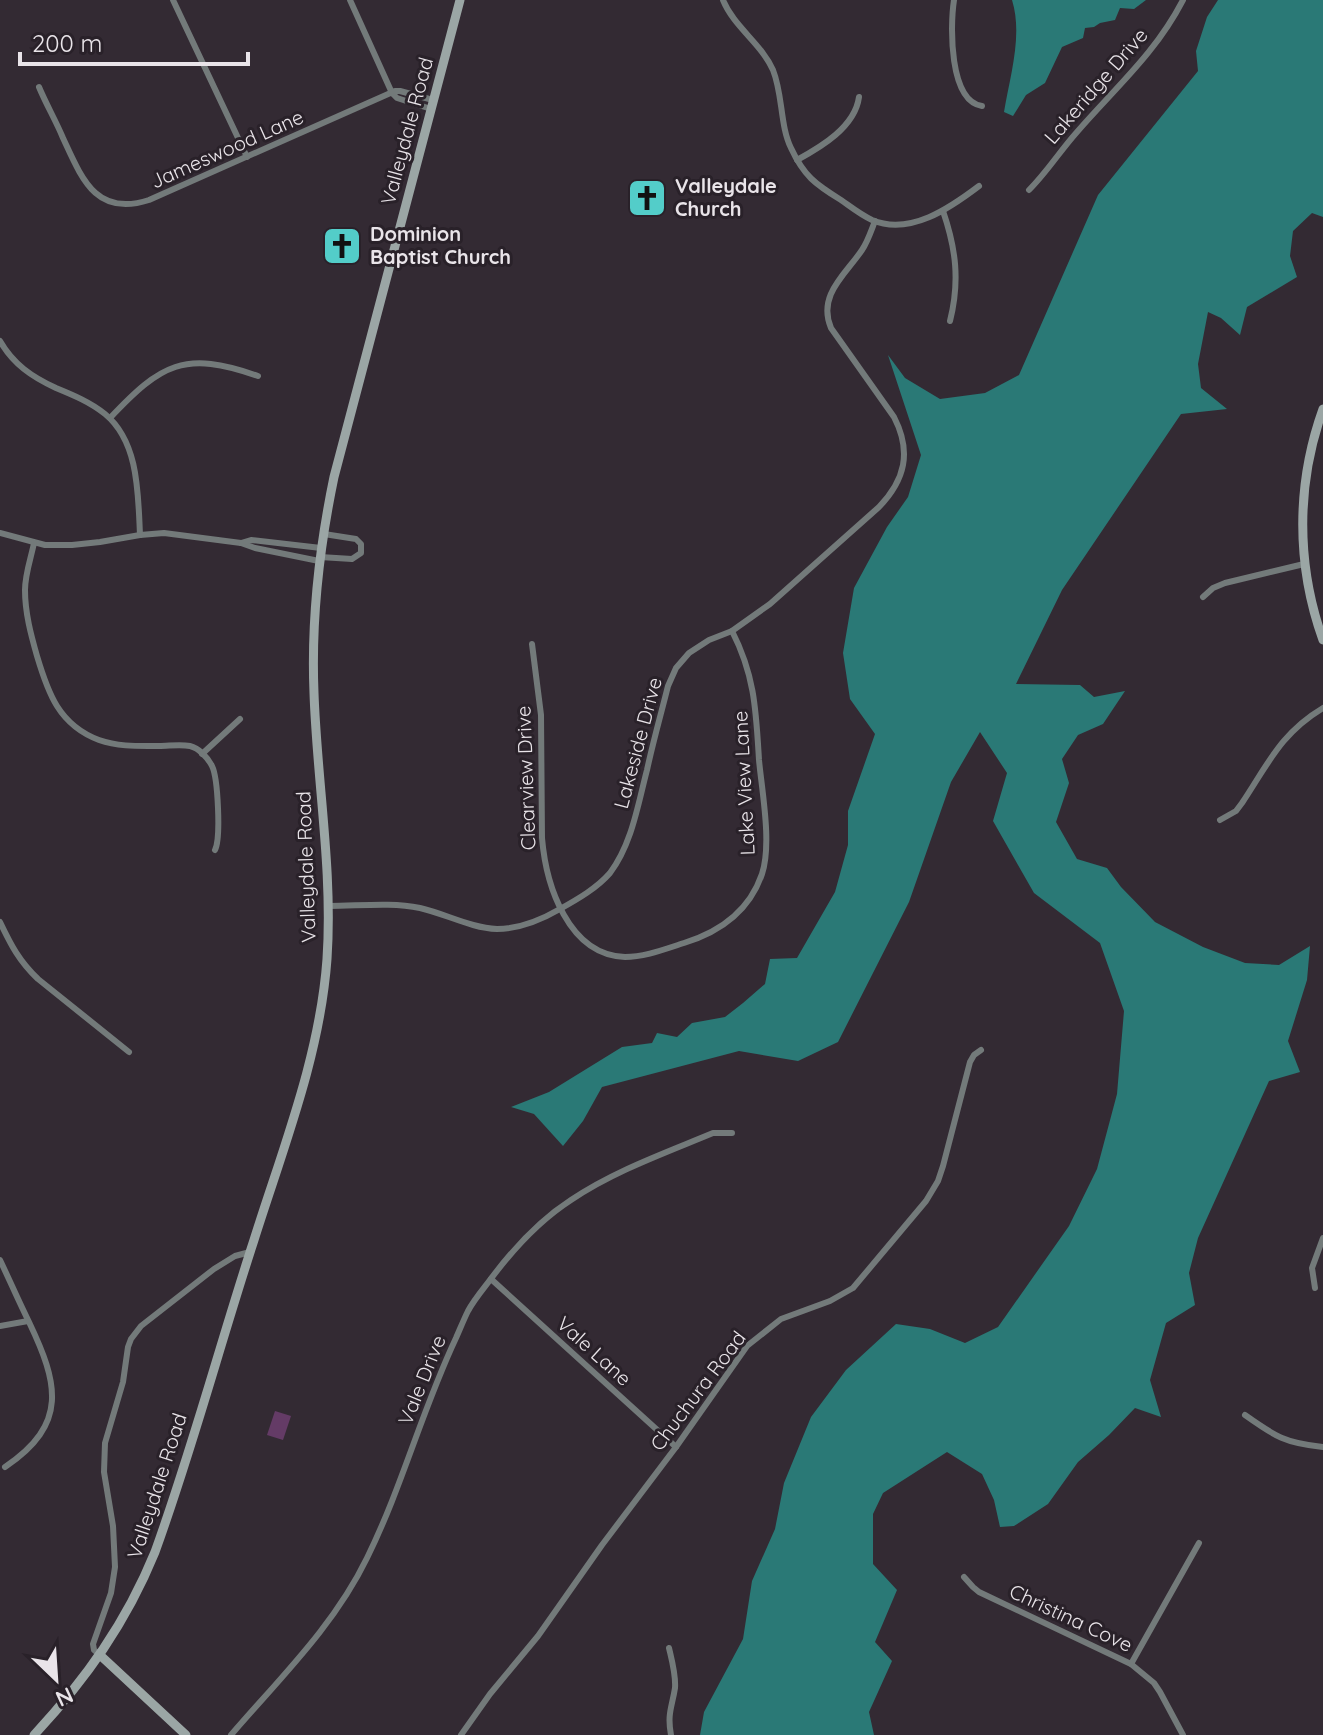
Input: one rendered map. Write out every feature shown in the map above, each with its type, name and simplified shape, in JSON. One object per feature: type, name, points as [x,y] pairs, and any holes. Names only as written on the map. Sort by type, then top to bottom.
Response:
[{"type":"main road","name":"Valleydale Road","points":[[34,1735],[67,1700],[101,1656],[136,1595],[155,1552],[284,1150],[313,1048],[324,981],[329,906],[313,644],[322,534],[337,464],[460,0]]},
{"type":"main road","points":[[1323,409],[1310,454],[1302,526],[1304,564],[1313,610],[1323,640]]},
{"type":"main road","points":[[101,1656],[186,1735]]},
{"type":"street","points":[[173,0],[247,157]]},
{"type":"street","points":[[350,0],[392,93],[400,91],[432,104]]},
{"type":"street","points":[[723,0],[733,18],[772,67],[788,141],[810,180],[875,221],[897,225],[929,218],[979,186]]},
{"type":"street","points":[[954,0],[951,33],[956,70],[969,100],[982,106]]},
{"type":"street","name":"Lakeridge Drive","points":[[1029,190],[1148,54],[1183,0]]},
{"type":"street","name":"Jameswood Lane","points":[[39,87],[86,184],[105,200],[121,204],[142,202],[392,93]]},
{"type":"street","points":[[797,160],[833,138],[859,103],[859,97]]},
{"type":"street","points":[[943,211],[956,261],[950,321]]},
{"type":"street","name":"Lakeside Drive","points":[[329,906],[416,907],[495,929],[527,924],[561,908],[594,888],[606,876],[622,853],[640,799],[668,686],[676,668],[697,647],[732,631],[770,604],[879,507],[892,493],[901,474],[903,444],[896,421],[831,328],[827,315],[833,289],[862,250],[875,221]]},
{"type":"street","points":[[0,341],[9,355],[32,375],[89,403],[110,418],[132,459],[140,535]]},
{"type":"street","points":[[0,362],[9,355]]},
{"type":"street","points":[[110,418],[154,376],[179,365],[213,363],[258,376]]},
{"type":"street","points":[[0,533],[45,545],[88,544],[164,533],[352,559],[361,553],[361,544],[356,539],[322,534]]},
{"type":"street","points":[[241,543],[251,540],[320,555]]},
{"type":"street","points":[[34,543],[26,583],[27,615],[45,685],[59,710],[83,732],[101,740],[127,747],[190,746],[202,754],[215,773],[219,836],[215,850]]},
{"type":"street","points":[[1203,597],[1225,583],[1304,564]]},
{"type":"street","name":"Lake View Lane","points":[[561,908],[571,927],[590,946],[625,957],[644,955],[715,932],[748,902],[761,876],[766,850],[763,799],[754,690],[732,631]]},
{"type":"street","name":"Clearview Drive","points":[[532,644],[541,715],[544,856],[561,908]]},
{"type":"street","points":[[1220,820],[1236,811],[1290,732],[1323,708]]},
{"type":"street","points":[[202,754],[240,719]]},
{"type":"street","points":[[0,922],[25,967],[129,1052]]},
{"type":"street","name":"Chuchura Road","points":[[461,1735],[538,1636],[747,1346],[781,1319],[830,1301],[853,1288],[926,1201],[943,1166],[970,1062],[981,1050]]},
{"type":"street","name":"Vale Drive","points":[[231,1735],[307,1650],[338,1610],[379,1532],[448,1354],[468,1311],[514,1249],[558,1209],[587,1190],[713,1133],[732,1133]]},
{"type":"street","points":[[1315,1288],[1312,1268],[1323,1238]]},
{"type":"street","points":[[101,1656],[94,1650],[93,1644],[111,1593],[115,1567],[113,1526],[103,1457],[108,1428],[123,1382],[128,1347],[138,1329],[204,1277],[235,1256],[250,1252]]},
{"type":"street","points":[[0,1260],[47,1362],[52,1401],[42,1433],[28,1451],[5,1467]]},
{"type":"street","name":"Vale Lane","points":[[491,1279],[676,1447]]},
{"type":"street","points":[[0,1326],[28,1321]]},
{"type":"street","points":[[1245,1415],[1273,1435],[1290,1442],[1323,1447]]},
{"type":"street","points":[[1131,1664],[1199,1543]]},
{"type":"street","name":"Christina Cove","points":[[964,1577],[979,1592],[1131,1664],[1160,1692],[1183,1735]]},
{"type":"street","points":[[669,1648],[675,1678],[669,1710],[671,1735]]},
{"type":"shaded area","points":[[1012,0],[1146,0],[1134,9],[1120,8],[1115,20],[1085,28],[1083,38],[1062,47],[1045,83],[1026,95],[1013,116],[1004,112],[1016,41]]},
{"type":"shaded area","points":[[1218,0],[1323,0],[1323,217],[1312,213],[1293,231],[1290,256],[1297,277],[1247,307],[1240,335],[1221,318],[1208,312],[1198,364],[1201,388],[1227,409],[1181,414],[1062,590],[1016,684],[1080,685],[1094,697],[1125,691],[1103,724],[1078,735],[1062,759],[1069,783],[1056,822],[1077,859],[1107,868],[1155,922],[1203,947],[1245,963],[1279,965],[1310,946],[1307,980],[1288,1041],[1300,1072],[1269,1081],[1198,1238],[1189,1273],[1195,1305],[1166,1323],[1150,1380],[1161,1417],[1135,1408],[1078,1462],[1048,1504],[1014,1526],[1000,1527],[994,1500],[982,1474],[947,1452],[883,1493],[873,1514],[873,1564],[897,1590],[875,1642],[892,1661],[869,1712],[874,1735],[700,1735],[704,1712],[743,1639],[752,1581],[775,1529],[784,1483],[811,1417],[846,1370],[896,1324],[930,1329],[965,1343],[998,1327],[1069,1226],[1097,1169],[1117,1094],[1124,1011],[1100,943],[1034,893],[993,821],[1007,773],[980,732],[951,782],[909,902],[838,1042],[798,1061],[739,1051],[602,1087],[583,1121],[563,1146],[534,1114],[511,1107],[549,1092],[622,1047],[652,1043],[657,1033],[677,1037],[692,1023],[725,1017],[765,984],[770,959],[797,958],[835,892],[848,845],[848,811],[875,734],[850,699],[843,653],[854,588],[887,527],[908,497],[921,455],[888,355],[905,378],[940,399],[985,393],[1019,375],[1098,195],[1198,71],[1196,51],[1207,17]]},
{"type":"shaded area","points":[[275,1411],[291,1416],[283,1440],[267,1435]]},
{"type":"place","name":"Valleydale Church","points":[[647,198]]},
{"type":"place","name":"Dominion Baptist Church","points":[[342,246]]}]
